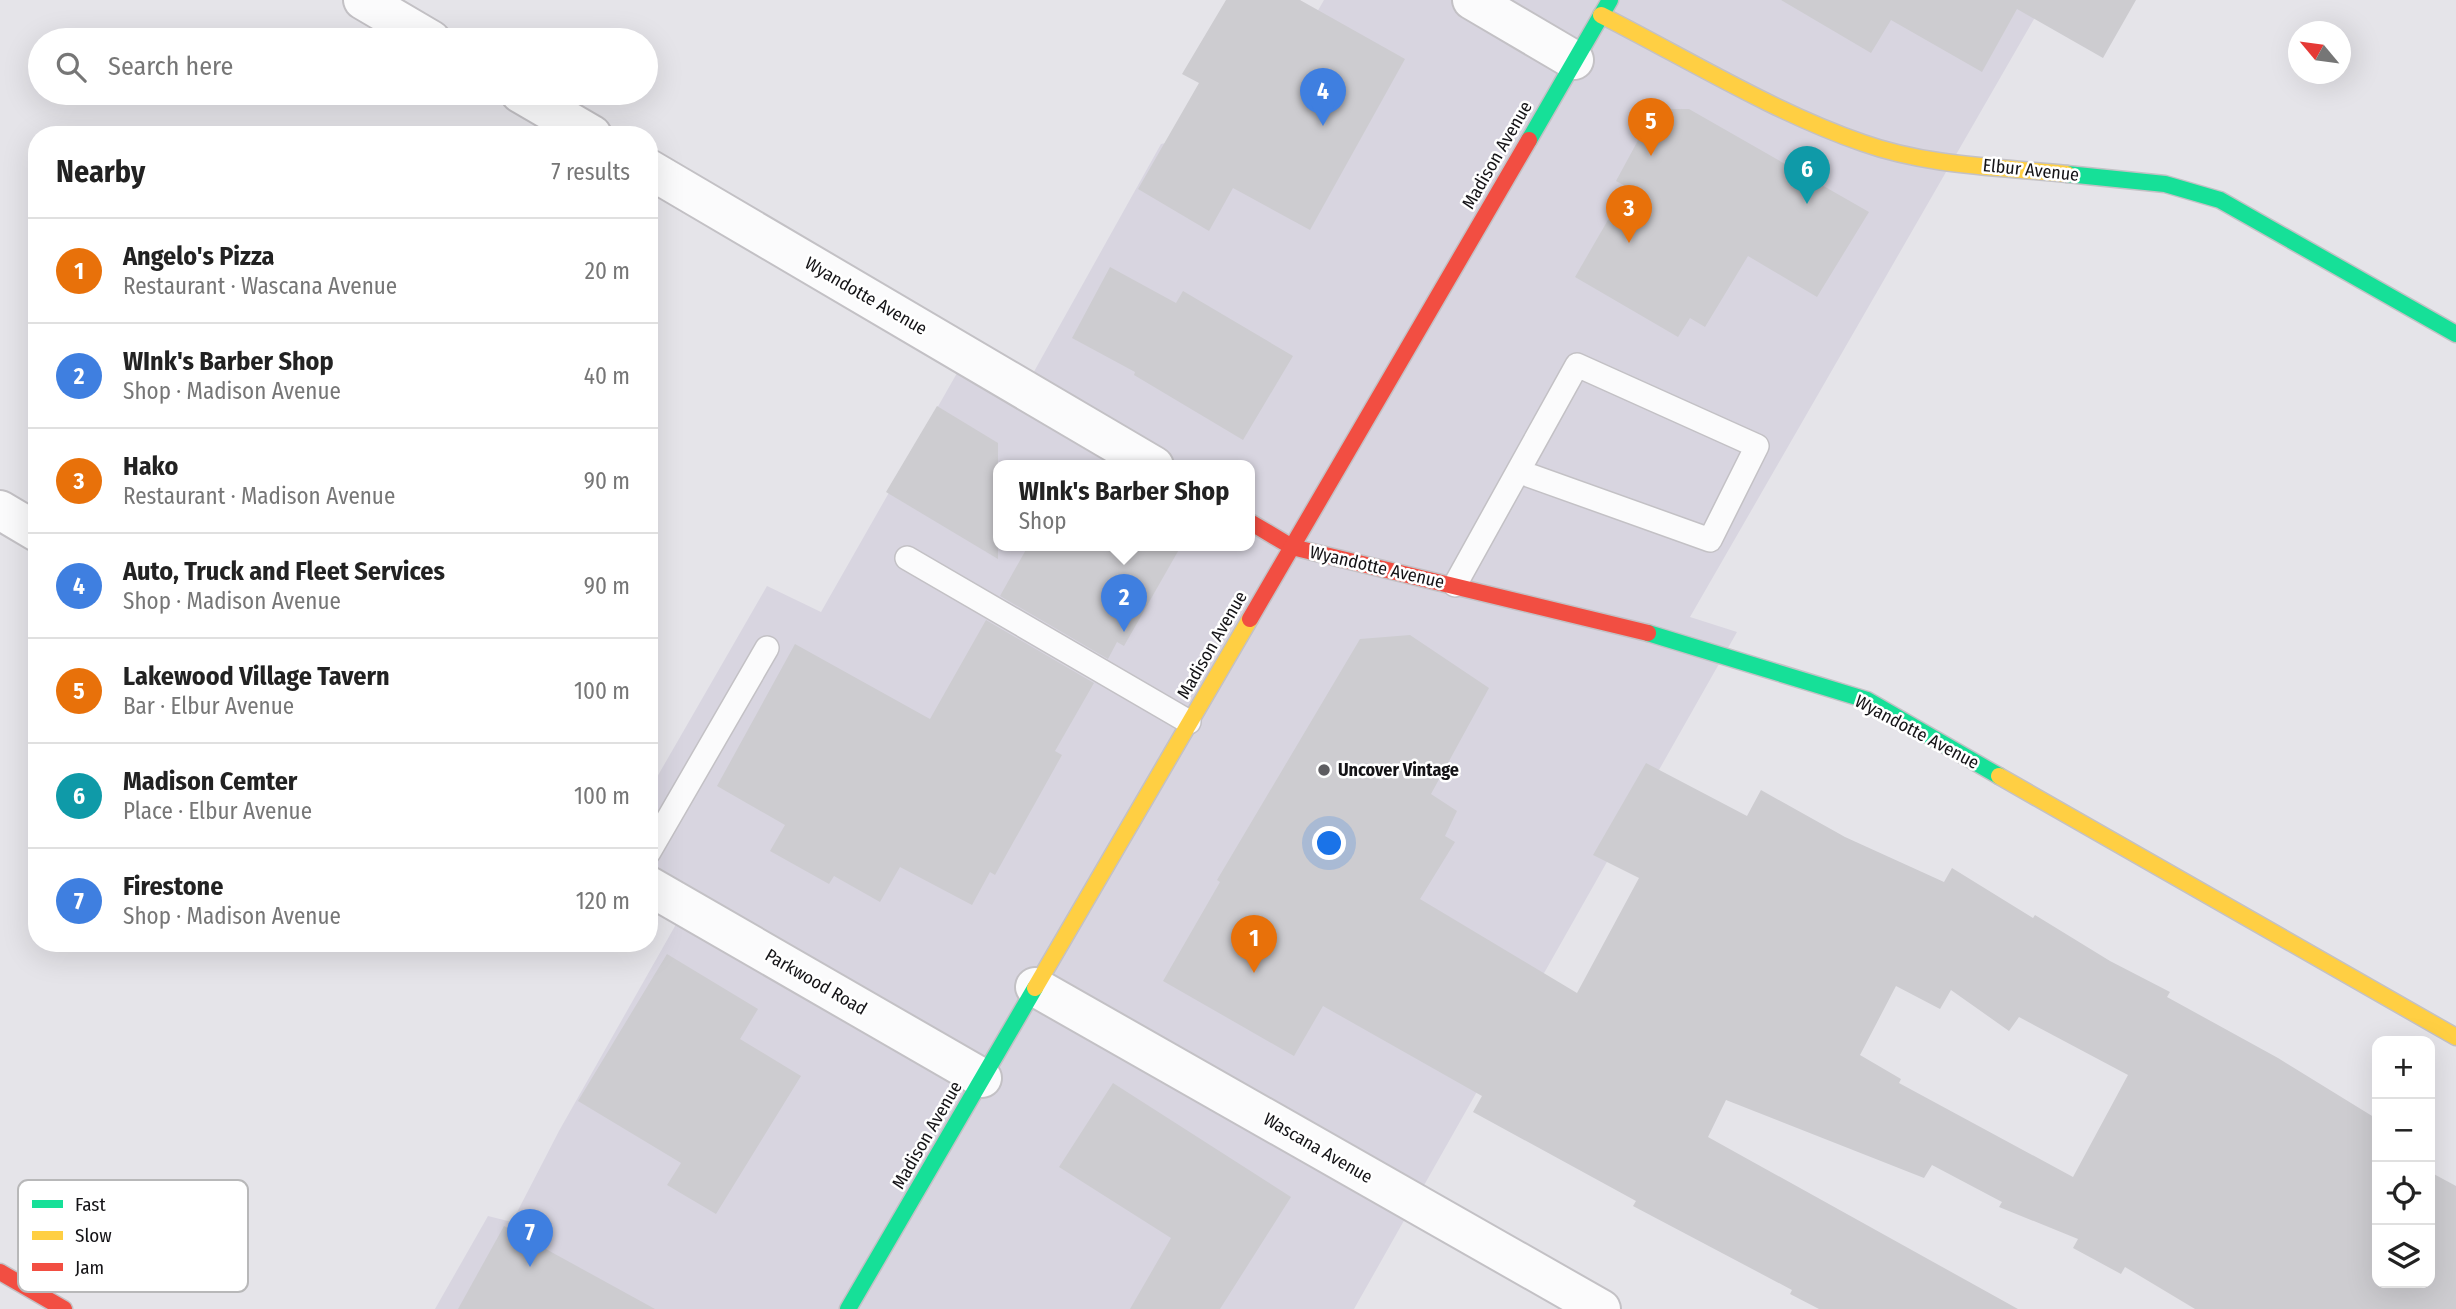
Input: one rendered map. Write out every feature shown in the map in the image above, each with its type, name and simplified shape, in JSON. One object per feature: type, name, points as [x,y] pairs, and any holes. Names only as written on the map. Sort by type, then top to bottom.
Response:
[{"type":"street","points":[[362,0],[410,28]]},
{"type":"street","points":[[1472,0],[1574,60]]},
{"type":"street","name":"Madison Avenue","points":[[848,1309],[1610,0]]},
{"type":"street","name":"Elbur Avenue","points":[[1601,15],[1813,123],[1865,144],[1927,159],[2165,184],[2220,200],[2456,334]]},
{"type":"street","points":[[541,105],[577,126]]},
{"type":"street","name":"Wyandotte Avenue","points":[[658,174],[1144,460]]},
{"type":"street","points":[[0,510],[28,526]]},
{"type":"street","name":"Wyandotte Avenue","points":[[1255,525],[1292,547],[1677,640],[1867,700],[2456,1037]]},
{"type":"street","name":"Parkwood Road","points":[[658,891],[982,1078]]},
{"type":"street","name":"Wascana Avenue","points":[[1035,988],[1601,1309]]},
{"type":"street","points":[[0,1272],[18,1282]]},
{"type":"street","points":[[35,1292],[64,1309]]},
{"type":"lane","points":[[1455,585],[1577,365],[1757,446],[1710,540],[1520,472]]},
{"type":"lane","points":[[907,558],[1189,722]]},
{"type":"lane","points":[[658,836],[767,648]]},
{"type":"shaded area","points":[[1324,0],[2045,0],[1690,617],[1737,632],[1354,1309],[435,1309],[488,1216],[512,1222],[559,1131],[692,896],[658,877],[658,775],[767,586],[821,612],[973,345],[1031,377],[1161,144],[1253,124]]},
{"type":"building","points":[[1226,0],[1300,0],[1405,59],[1310,230],[1233,188],[1209,231],[1138,189],[1199,83],[1182,74]]},
{"type":"building","points":[[1781,0],[2136,0],[2103,58],[2017,9],[1982,72],[1891,20],[1871,53]]},
{"type":"building","points":[[1655,109],[1689,109],[1869,212],[1817,297],[1748,256],[1705,327],[1690,318],[1678,337],[1575,277],[1627,187],[1616,181]]},
{"type":"building","points":[[1110,267],[1176,303],[1183,291],[1293,356],[1243,440],[1134,375],[1135,372],[1072,338]]},
{"type":"building","points":[[937,406],[998,443],[998,460],[993,460],[993,551],[998,551],[998,559],[886,492]]},
{"type":"building","points":[[1025,551],[1178,551],[1124,646],[1117,642],[1108,659],[1000,596]]},
{"type":"building","points":[[986,620],[1094,683],[1055,751],[1062,755],[995,875],[990,872],[972,905],[900,867],[880,902],[834,876],[829,884],[770,851],[785,825],[717,786],[795,644],[930,719]]},
{"type":"building","points":[[1410,635],[1489,688],[1431,794],[1457,811],[1445,836],[1455,842],[1420,899],[1577,993],[1639,878],[1593,855],[1646,763],[1747,816],[1761,790],[1845,837],[1944,882],[1952,868],[2033,918],[2035,915],[2110,961],[2170,992],[2167,997],[2278,1058],[2372,1116],[2372,1288],[2435,1288],[2435,1175],[2456,1186],[2456,1309],[2195,1309],[2125,1267],[2121,1274],[2073,1248],[2078,1239],[1999,1207],[2002,1202],[1932,1165],[1924,1178],[1726,1100],[1708,1137],[2018,1309],[1819,1309],[1790,1294],[1792,1290],[1633,1206],[1636,1201],[1473,1112],[1482,1096],[1323,1006],[1294,1056],[1163,981],[1220,882],[1217,880],[1360,639]],"holes":[[[1896,986],[1940,1009],[1951,990],[2009,1031],[2019,1017],[2128,1075],[2073,1177],[1899,1083],[1901,1079],[1860,1055]]]},
{"type":"building","points":[[667,954],[758,1009],[740,1039],[801,1076],[716,1214],[667,1185],[681,1163],[578,1101]]},
{"type":"building","points":[[1113,1083],[1291,1197],[1220,1309],[1130,1309],[1171,1238],[1059,1167]]},
{"type":"building","points":[[504,1226],[655,1309],[458,1309]]},
{"type":"traffic: fast","points":[[1529,140],[1610,0]]},
{"type":"traffic: fast","points":[[2067,174],[2165,184],[2220,200],[2456,334]]},
{"type":"traffic: fast","points":[[1648,633],[1867,700],[1999,776]]},
{"type":"traffic: fast","points":[[848,1309],[1035,988]]},
{"type":"traffic: slow","points":[[1601,15],[1763,100],[1863,143],[1887,151],[1938,161],[2067,174]]},
{"type":"traffic: slow","points":[[1035,988],[1250,619]]},
{"type":"traffic: slow","points":[[1999,776],[2456,1037]]},
{"type":"traffic: jam","points":[[1250,619],[1529,140]]},
{"type":"traffic: jam","points":[[1255,525],[1292,547],[1648,633]]},
{"type":"traffic: jam","points":[[0,1272],[18,1282]]},
{"type":"traffic: jam","points":[[35,1292],[64,1309]]},
{"type":"place","name":"Auto, Truck and Fleet Services","points":[[1323,126]]},
{"type":"place","name":"Lakewood Village Tavern","points":[[1651,156]]},
{"type":"place","name":"Madison Cemter","points":[[1807,204]]},
{"type":"place","name":"Hako","points":[[1629,243]]},
{"type":"place","name":"WInk's Barber Shop","points":[[1124,632]]},
{"type":"place","name":"Uncover Vintage","points":[[1324,770]]},
{"type":"place","name":"Angelo's Pizza","points":[[1254,973]]},
{"type":"place","name":"Firestone","points":[[530,1267]]}]
